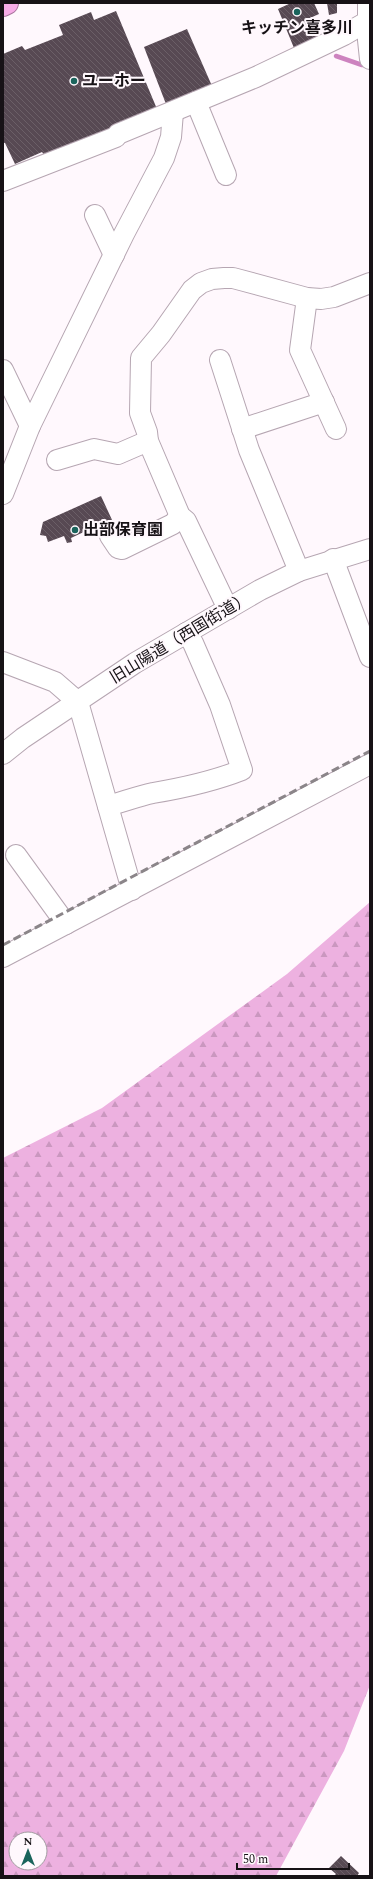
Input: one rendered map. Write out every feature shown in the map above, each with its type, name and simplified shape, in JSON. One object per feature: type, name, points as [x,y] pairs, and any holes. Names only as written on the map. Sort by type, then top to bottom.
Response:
[{"type":"highway","points":[[3,5],[7,3]]},
{"type":"street","points":[[368,15],[370,59]]},
{"type":"street","points":[[3,181],[116,137],[118,134],[256,77],[344,35],[368,15]]},
{"type":"street","points":[[196,102],[226,175]]},
{"type":"street","points":[[3,494],[30,426],[114,255],[164,158],[171,137],[173,112]]},
{"type":"street","points":[[95,215],[114,255]]},
{"type":"street","points":[[228,609],[186,521],[180,516],[148,441],[147,432],[140,414],[141,358],[161,334],[192,290],[201,283],[212,279],[233,278],[308,298],[334,297],[370,283]]},
{"type":"street","points":[[308,298],[300,350],[336,429]]},
{"type":"street","points":[[220,360],[249,450],[299,571]]},
{"type":"street","points":[[3,370],[30,426]]},
{"type":"street","points":[[242,429],[324,402]]},
{"type":"street","points":[[57,460],[94,449],[118,454],[148,441]]},
{"type":"street","points":[[110,536],[118,548],[122,548],[173,524],[180,516]]},
{"type":"street","name":"旧山陽道（西国街道）","points":[[3,754],[23,738],[135,663],[260,590],[299,571],[370,548]]},
{"type":"street","points":[[333,559],[370,657]]},
{"type":"street","points":[[108,806],[152,793],[164,792],[222,778],[242,770],[220,705],[193,643],[186,633]]},
{"type":"street","points":[[3,662],[55,682],[78,702],[132,890]]},
{"type":"street","points":[[3,957],[370,764]]},
{"type":"street","points":[[16,856],[66,924]]},
{"type":"green space","points":[[370,902],[370,1685],[344,1751],[276,1876],[3,1876],[3,1158],[102,1108],[287,974]]},
{"type":"building","points":[[291,3],[314,3],[319,14],[310,18],[318,38],[294,48],[278,9]]},
{"type":"building","points":[[327,3],[337,3],[337,13],[329,15]]},
{"type":"building","name":"ユーホー","points":[[116,11],[157,109],[45,156],[42,152],[15,164],[5,143],[3,143],[3,54],[22,46],[25,50],[63,35],[59,25],[91,12],[94,20]]},
{"type":"building","points":[[187,29],[212,86],[166,104],[144,47]]},
{"type":"building","points":[[101,496],[113,522],[107,525],[105,522],[71,538],[72,542],[67,543],[64,536],[48,542],[46,536],[40,535],[43,522]]},
{"type":"building","points":[[341,1856],[359,1873],[357,1876],[334,1876],[336,1874],[329,1868]]},
{"type":"waterway","points":[[336,56],[362,65]]},
{"type":"railway","points":[[3,945],[370,751]]},
{"type":"place","name":"キッチン喜多川","points":[[297,12]]},
{"type":"place","name":"ユーホー","points":[[74,81]]},
{"type":"place","name":"出部保育園","points":[[75,530]]}]
